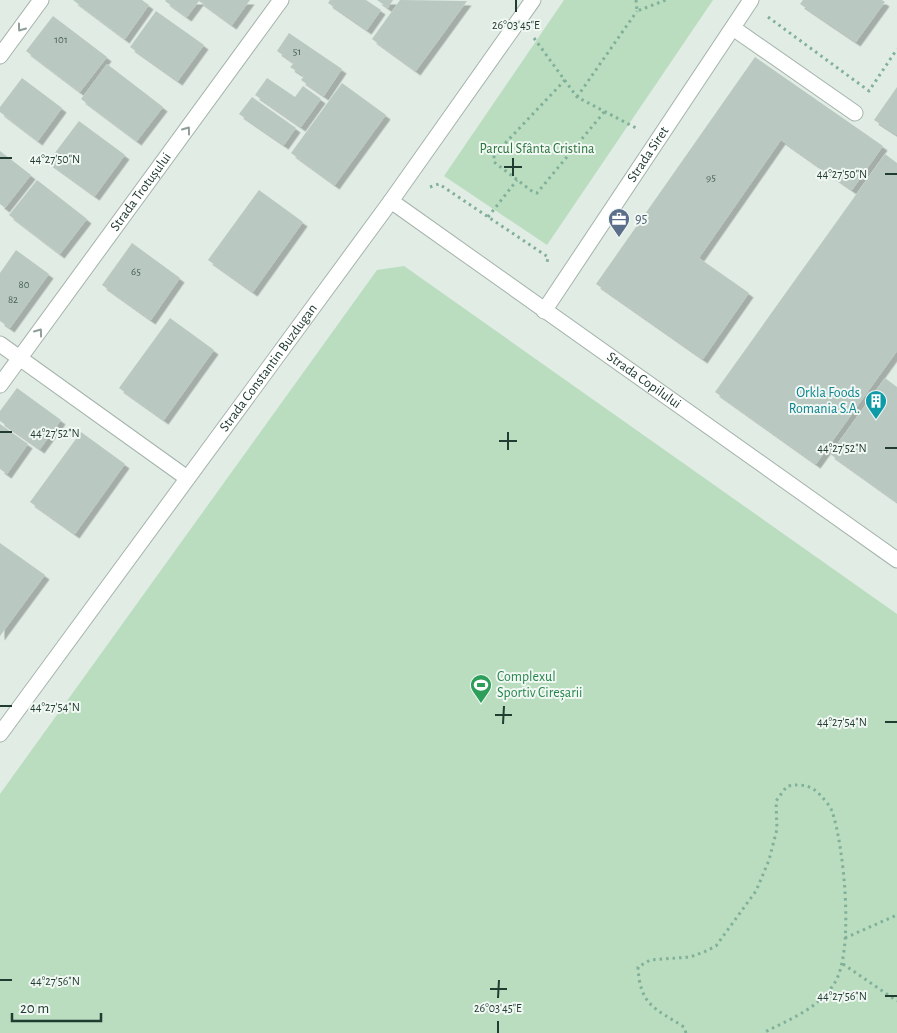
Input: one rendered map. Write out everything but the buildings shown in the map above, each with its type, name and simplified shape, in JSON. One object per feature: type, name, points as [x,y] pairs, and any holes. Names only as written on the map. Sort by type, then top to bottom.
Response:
[{"type":"street","points":[[0,56],[41,0]]},
{"type":"street","name":"Strada Trotușului","points":[[0,385],[281,0]]},
{"type":"street","name":"Strada Constantin Buzdugan","points":[[0,734],[391,200],[533,0]]},
{"type":"street","name":"Strada Siret","points":[[544,311],[750,2]]},
{"type":"street","points":[[733,28],[855,114]]},
{"type":"street","name":"Strada Copilului","points":[[391,200],[544,311],[897,560]]},
{"type":"street","points":[[0,344],[187,478]]},
{"type":"path","points":[[636,0],[637,10]]},
{"type":"path","points":[[577,97],[637,10],[666,0]]},
{"type":"path","points":[[750,2],[869,91],[897,49]]},
{"type":"path","points":[[516,24],[536,40],[577,97],[630,123],[657,142]]},
{"type":"path","points":[[565,80],[494,155],[494,162],[536,193],[605,111]]},
{"type":"path","points":[[488,217],[517,180]]},
{"type":"path","points":[[391,200],[439,184],[548,257],[547,266]]},
{"type":"path","points":[[686,1033],[684,1027],[646,1001],[639,983],[638,967],[650,960],[690,957],[716,946],[756,891],[769,860],[777,829],[776,801],[787,786],[804,784],[820,794],[832,810],[846,894],[843,964],[836,983],[824,997],[810,1008],[763,1033]]},
{"type":"path","points":[[845,938],[897,915]]},
{"type":"path","points":[[843,964],[897,1001]]},
{"type":"green space","name":"Parcul Sfânta Cristina","points":[[564,0],[713,0],[547,245],[444,176]]},
{"type":"green space","name":"Complexul Sportiv Cireșarii","points":[[404,266],[897,614],[897,1033],[0,1033],[0,794],[377,270]]},
{"type":"place","name":"95","points":[[619,238]]},
{"type":"place","name":"Orkla Foods Romania S.A.","points":[[876,420]]},
{"type":"place","name":"Complexul Sportiv Cireșarii","points":[[481,704]]}]
